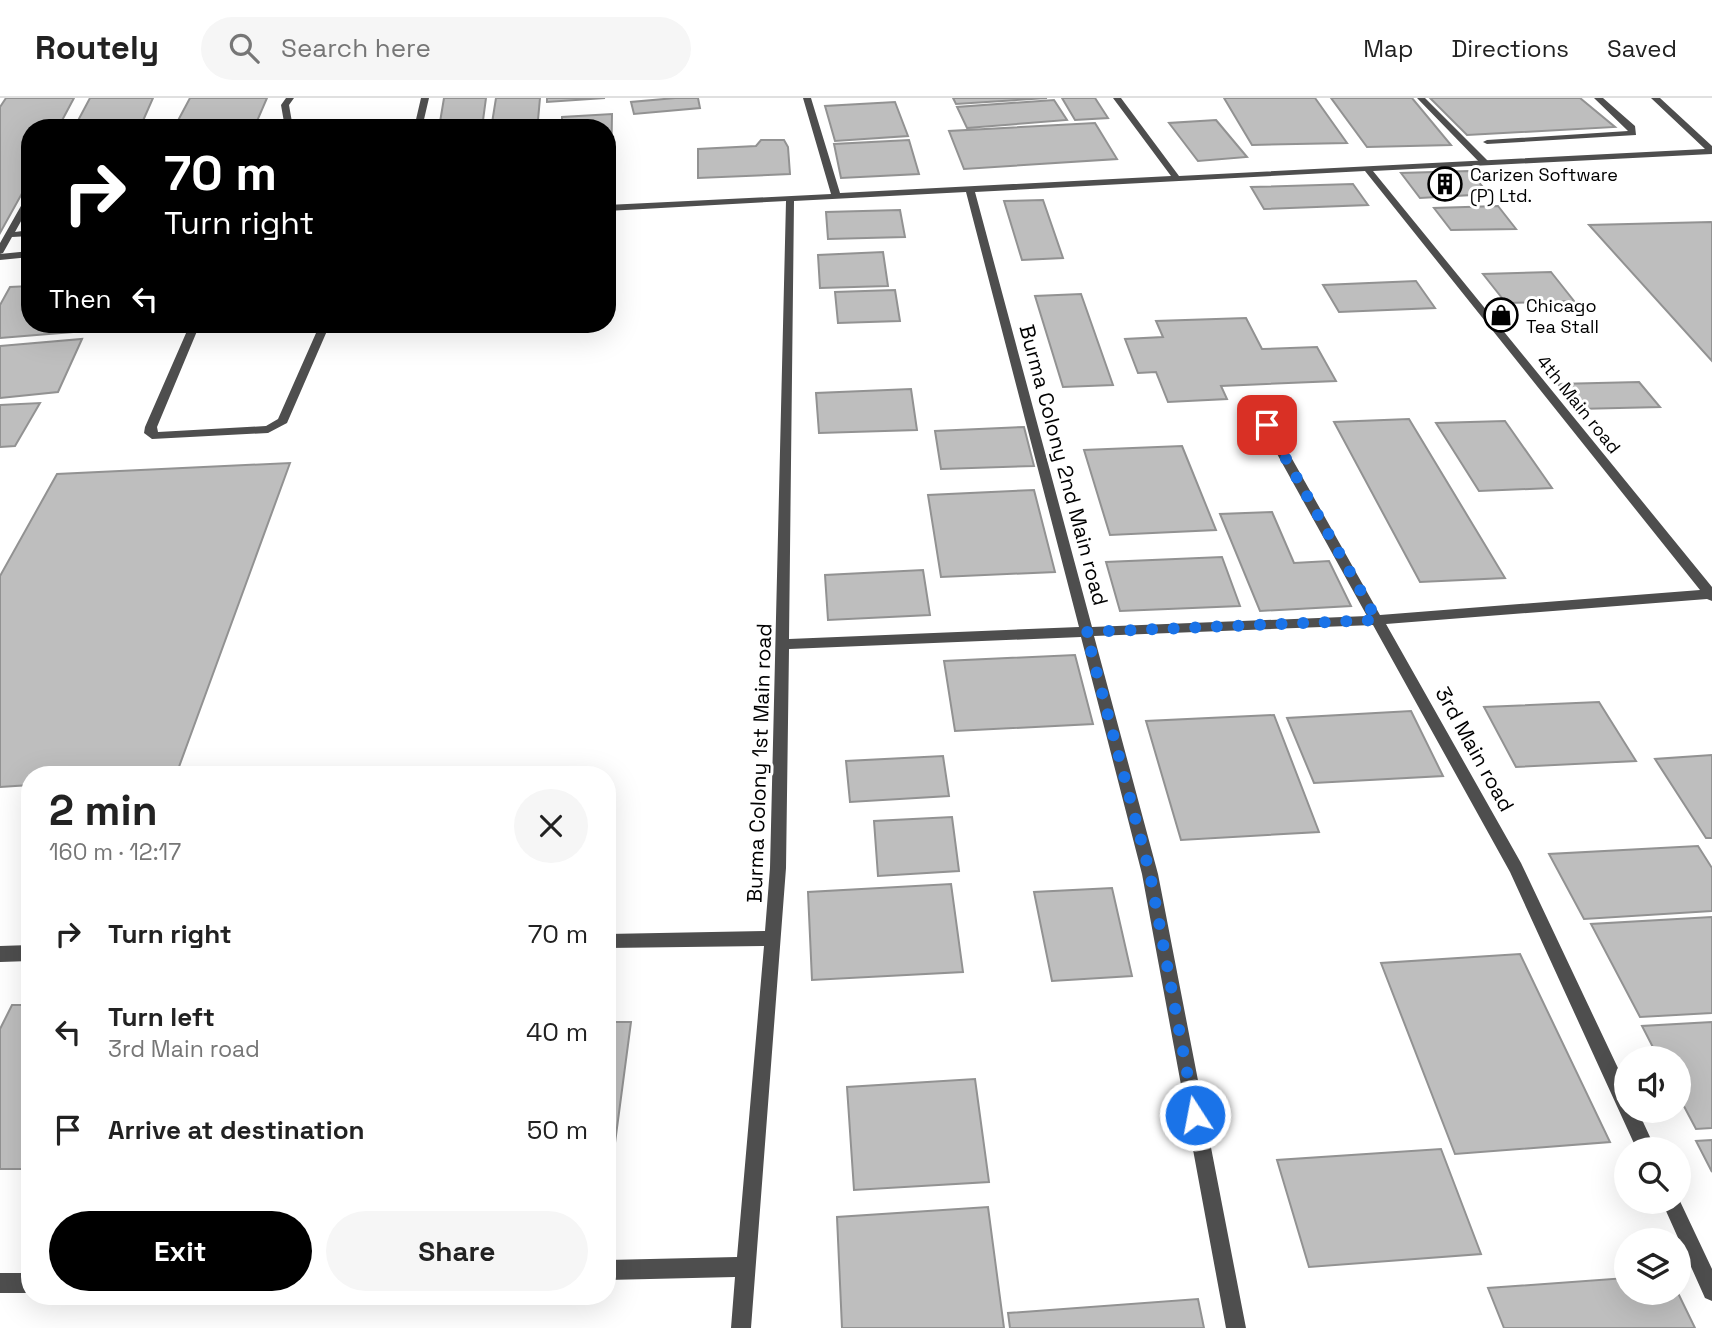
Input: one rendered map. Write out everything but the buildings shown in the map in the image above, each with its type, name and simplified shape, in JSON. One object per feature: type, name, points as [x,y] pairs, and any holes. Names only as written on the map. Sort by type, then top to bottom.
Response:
[{"type":"street","points":[[287,119],[285,105],[290,98]]},
{"type":"street","points":[[420,119],[425,98]]},
{"type":"street","points":[[807,98],[836,196]]},
{"type":"street","points":[[1117,98],[1177,179]]},
{"type":"street","points":[[1421,98],[1485,163]]},
{"type":"street","points":[[1487,142],[1633,133],[1632,128],[1598,98]]},
{"type":"street","points":[[1655,98],[1712,151]]},
{"type":"street","points":[[616,208],[1712,151]]},
{"type":"street","name":"4th Main road","points":[[1367,169],[1711,595]]},
{"type":"street","name":"Burma Colony 2nd Main road","points":[[970,189],[1150,874],[1236,1328]]},
{"type":"street","name":"Burma Colony 1st Main road","points":[[741,1328],[779,867],[790,199]]},
{"type":"street","points":[[0,251],[21,213]]},
{"type":"street","points":[[9,234],[21,233]]},
{"type":"street","points":[[0,257],[21,255]]},
{"type":"street","points":[[191,333],[151,427],[150,433],[156,436],[268,429],[278,425],[283,421],[321,333]]},
{"type":"street","name":"3rd Main road","points":[[1267,425],[1516,868],[1614,1079]]},
{"type":"street","points":[[784,644],[1377,620],[1711,595]]},
{"type":"street","points":[[616,942],[772,938]]},
{"type":"street","points":[[0,954],[21,953]]},
{"type":"street","points":[[1677,1214],[1712,1291]]},
{"type":"street","points":[[616,1270],[744,1267]]},
{"type":"street","points":[[0,1283],[21,1283]]},
{"type":"place","name":"Carizen Software (P) Ltd.","points":[[1445,184]]},
{"type":"place","name":"Chicago Tea Stall","points":[[1501,315]]},
{"type":"route","points":[[1195,1115],[1150,874],[1086,632],[1377,620],[1267,425]]}]
